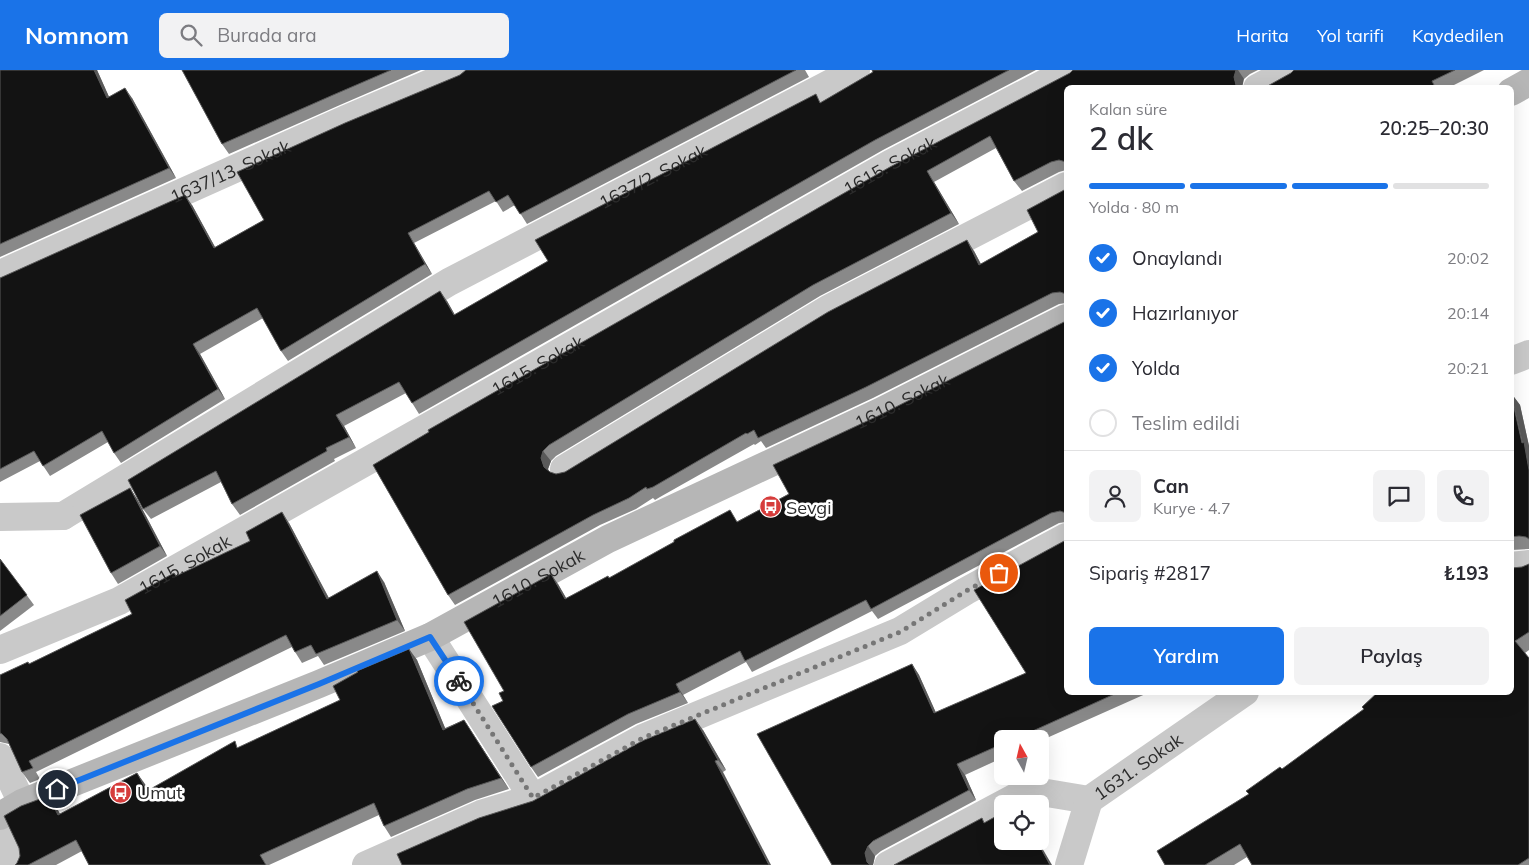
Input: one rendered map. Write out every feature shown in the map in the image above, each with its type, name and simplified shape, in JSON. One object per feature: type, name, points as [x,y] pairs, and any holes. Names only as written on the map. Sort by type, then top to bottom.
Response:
[{"type":"main road","points":[[1514,90],[1529,82]]},
{"type":"main road","name":"1610. Sokak","points":[[11,810],[430,637],[608,538],[880,412],[1064,319]]},
{"type":"street","name":"1637/13. Sokak","points":[[0,274],[337,123],[461,70]]},
{"type":"street","name":"1637/2. Sokak","points":[[0,517],[62,516],[449,282],[856,70]]},
{"type":"street","name":"1615. Sokak","points":[[0,650],[119,601],[520,376],[890,164],[1070,70]]},
{"type":"street","points":[[1263,85],[1291,70]]},
{"type":"street","points":[[564,469],[828,310],[1064,187]]},
{"type":"street","points":[[1514,359],[1529,354]]},
{"type":"street","points":[[366,865],[481,814],[533,798],[643,738],[900,632],[966,591],[1064,538]]},
{"type":"street","points":[[1514,566],[1529,564]]},
{"type":"street","points":[[430,637],[533,798]]},
{"type":"street","name":"1631. Sokak","points":[[888,865],[1029,790],[1089,800],[1241,695]]},
{"type":"street","points":[[0,757],[11,810]]},
{"type":"street","points":[[1069,865],[1089,800]]},
{"type":"street","points":[[0,837],[12,865]]},
{"type":"building","points":[[0,70],[94,70],[107,98],[125,88],[169,168],[0,244]]},
{"type":"building","points":[[182,70],[391,70],[222,144]]},
{"type":"building","points":[[466,70],[796,70],[520,214],[508,195],[496,202],[489,191],[408,233],[425,264],[281,351],[257,308],[193,344],[218,389],[114,453],[102,431],[43,466],[34,451],[0,469],[0,278],[185,195],[214,248],[264,220],[237,172],[345,123],[460,75]]},
{"type":"building","points":[[872,70],[1009,70],[875,140],[412,403],[399,382],[336,415],[349,437],[326,448],[327,451],[232,504],[216,471],[143,509],[128,480],[440,291],[454,315],[548,261],[535,240],[816,94],[820,103],[873,72]]},
{"type":"building","points":[[1073,70],[1236,70],[1234,77],[1236,85],[1064,85],[1064,161],[1059,160],[1051,162],[1014,181],[990,136],[927,171],[951,213],[813,285],[549,445],[543,451],[541,458],[544,467],[556,474],[565,472],[828,312],[967,240],[979,265],[1038,232],[1027,210],[1064,190],[1064,293],[1052,293],[866,387],[758,438],[754,430],[746,433],[653,487],[647,489],[646,487],[629,498],[593,515],[448,595],[373,465],[429,432],[428,430],[890,167]]},
{"type":"building","points":[[1294,70],[1455,70],[1432,81],[1434,85],[1269,85]]},
{"type":"building","points":[[1064,322],[1064,512],[1060,511],[1051,513],[871,609],[866,600],[745,661],[740,651],[676,684],[680,692],[628,714],[531,767],[492,706],[503,701],[499,693],[504,691],[464,622],[551,574],[565,599],[608,576],[609,578],[730,510],[737,522],[789,494],[773,465],[880,415]]},
{"type":"building","points":[[1514,407],[1522,443],[1524,442],[1529,470],[1529,539],[1514,537]]},
{"type":"building","points":[[130,488],[160,546],[111,573],[80,515]]},
{"type":"building","points":[[282,512],[327,599],[377,571],[397,620],[316,654],[311,645],[295,652],[286,635],[29,761],[33,768],[22,772],[7,739],[0,733],[0,675],[28,662],[29,664],[132,614],[125,600],[174,573],[176,576],[250,541],[246,532]]},
{"type":"building","points":[[1064,541],[1064,695],[1112,695],[1035,730],[994,730],[994,748],[957,764],[969,790],[873,841],[865,853],[867,862],[870,865],[832,865],[757,734],[912,664],[934,713],[1026,673],[974,590]]},
{"type":"building","points":[[0,559],[27,595],[0,616]]},
{"type":"building","points":[[1529,564],[1529,632],[1515,641],[1529,658],[1529,858],[1518,865],[1252,865],[1240,844],[1205,865],[1165,865],[1157,851],[1249,794],[1246,791],[1280,767],[1282,769],[1364,709],[1362,707],[1375,695],[1514,695],[1514,568]]},
{"type":"building","points":[[409,649],[443,730],[464,720],[501,778],[467,789],[384,826],[374,803],[260,855],[266,865],[89,865],[76,840],[28,865],[15,865],[20,856],[19,848],[4,816],[21,806],[48,796],[58,815],[137,773],[147,791],[235,741],[237,748],[340,700],[333,686],[357,671]]},
{"type":"building","points":[[695,719],[718,760],[715,761],[769,865],[402,865],[397,854],[479,818],[533,801],[642,741]]},
{"type":"building","points":[[994,817],[994,850],[1042,850],[1050,865],[894,865],[982,818],[984,823]]},
{"type":"way so far","points":[[459,681],[533,798],[643,738],[900,632],[999,573]]},
{"type":"place","name":"Sevgi","points":[[770,507]]},
{"type":"place","name":"Umut","points":[[121,792]]},
{"type":"route","points":[[57,789],[182,740],[430,637],[459,681]]}]
